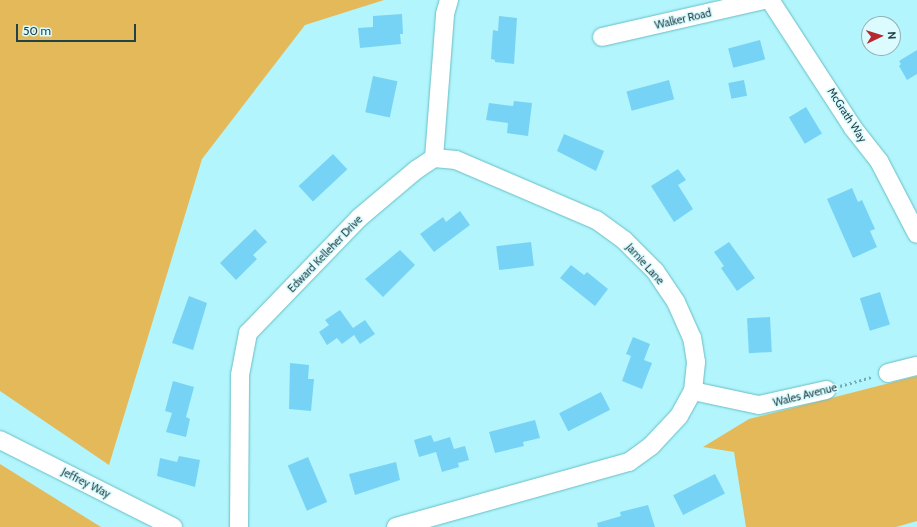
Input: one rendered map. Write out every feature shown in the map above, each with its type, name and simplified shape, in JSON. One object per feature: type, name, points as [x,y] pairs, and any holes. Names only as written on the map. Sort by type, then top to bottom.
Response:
[{"type":"street","points":[[434,158],[446,14],[449,0]]},
{"type":"street","name":"Walker Road","points":[[602,37],[764,0]]},
{"type":"street","name":"McGrath Way","points":[[770,0],[853,128],[879,161],[917,234]]},
{"type":"street","name":"Jamie Lane","points":[[396,527],[629,462],[652,446],[679,416],[693,391],[696,362],[692,338],[676,302],[655,271],[624,240],[596,220],[456,160],[434,158]]},
{"type":"street","name":"Edward Kelleher Drive","points":[[239,527],[240,375],[248,333],[359,218],[416,170],[434,158]]},
{"type":"street","points":[[888,373],[917,366]]},
{"type":"street","name":"Wales Avenue","points":[[693,391],[759,405],[826,390]]},
{"type":"street","name":"Jeffrey Way","points":[[0,440],[173,527]]},
{"type":"path","name":"Wales Avenue","points":[[826,390],[888,373]]},
{"type":"shaded area","points":[[0,0],[384,0],[305,25],[202,159],[109,465],[0,391]]},
{"type":"shaded area","points":[[917,376],[917,521],[896,527],[746,527],[734,452],[703,447],[749,419]]},
{"type":"shaded area","points":[[0,464],[101,527],[0,527]]},
{"type":"building","points":[[402,14],[403,34],[400,34],[401,44],[360,48],[358,28],[373,27],[373,16]]},
{"type":"building","points":[[499,16],[517,18],[514,64],[495,62],[495,60],[491,59],[493,30],[498,31]]},
{"type":"building","points":[[760,40],[765,59],[733,68],[728,49]]},
{"type":"building","points":[[917,50],[917,74],[907,80],[899,66],[901,64],[899,61]]},
{"type":"building","points":[[373,76],[397,81],[390,117],[365,112]]},
{"type":"building","points":[[669,80],[674,99],[632,111],[626,91]]},
{"type":"building","points":[[744,80],[747,96],[731,99],[728,83]]},
{"type":"building","points":[[514,101],[532,103],[528,136],[507,133],[508,123],[486,120],[489,103],[513,106]]},
{"type":"building","points":[[806,107],[822,134],[805,144],[789,117]]},
{"type":"building","points":[[564,134],[604,151],[596,171],[557,151]]},
{"type":"building","points":[[333,154],[347,169],[313,201],[299,186]]},
{"type":"building","points":[[678,169],[686,180],[678,185],[693,209],[674,222],[651,186]]},
{"type":"building","points":[[852,188],[858,202],[862,200],[875,229],[870,231],[877,247],[853,258],[827,199]]},
{"type":"building","points":[[460,211],[470,225],[434,252],[420,234],[443,217],[446,222]]},
{"type":"building","points":[[255,229],[267,242],[253,255],[257,259],[236,280],[220,263]]},
{"type":"building","points":[[531,242],[534,266],[499,270],[496,246]]},
{"type":"building","points":[[729,242],[755,278],[737,291],[721,268],[724,266],[714,252]]},
{"type":"building","points":[[400,250],[415,265],[383,297],[365,279]]},
{"type":"building","points":[[571,265],[584,275],[587,272],[608,289],[595,306],[560,278]]},
{"type":"building","points":[[880,292],[890,325],[870,331],[860,298]]},
{"type":"building","points":[[189,296],[207,303],[193,350],[172,343]]},
{"type":"building","points":[[340,310],[353,328],[365,320],[375,334],[360,344],[354,335],[342,344],[337,338],[327,345],[319,332],[329,325],[325,320]]},
{"type":"building","points":[[770,317],[772,352],[749,353],[747,318]]},
{"type":"building","points":[[633,337],[650,344],[644,360],[652,363],[642,389],[622,381],[631,356],[626,354]]},
{"type":"building","points":[[290,363],[309,365],[308,379],[314,379],[311,411],[289,409]]},
{"type":"building","points":[[173,381],[194,387],[186,417],[190,419],[186,437],[166,432],[172,413],[165,411]]},
{"type":"building","points":[[601,392],[610,410],[568,431],[559,413]]},
{"type":"building","points":[[535,420],[540,438],[523,442],[524,446],[495,453],[489,432]]},
{"type":"building","points":[[431,435],[434,442],[450,437],[454,449],[465,446],[469,460],[458,463],[459,467],[442,472],[436,452],[419,457],[414,440]]},
{"type":"building","points":[[179,456],[200,460],[195,487],[157,476],[160,458],[177,462]]},
{"type":"building","points":[[308,457],[327,502],[307,511],[288,466]]},
{"type":"building","points":[[396,462],[400,480],[355,495],[349,474]]},
{"type":"building","points":[[715,474],[725,494],[683,515],[673,495]]},
{"type":"building","points":[[648,505],[655,527],[598,527],[597,523],[621,516],[620,512]]}]
